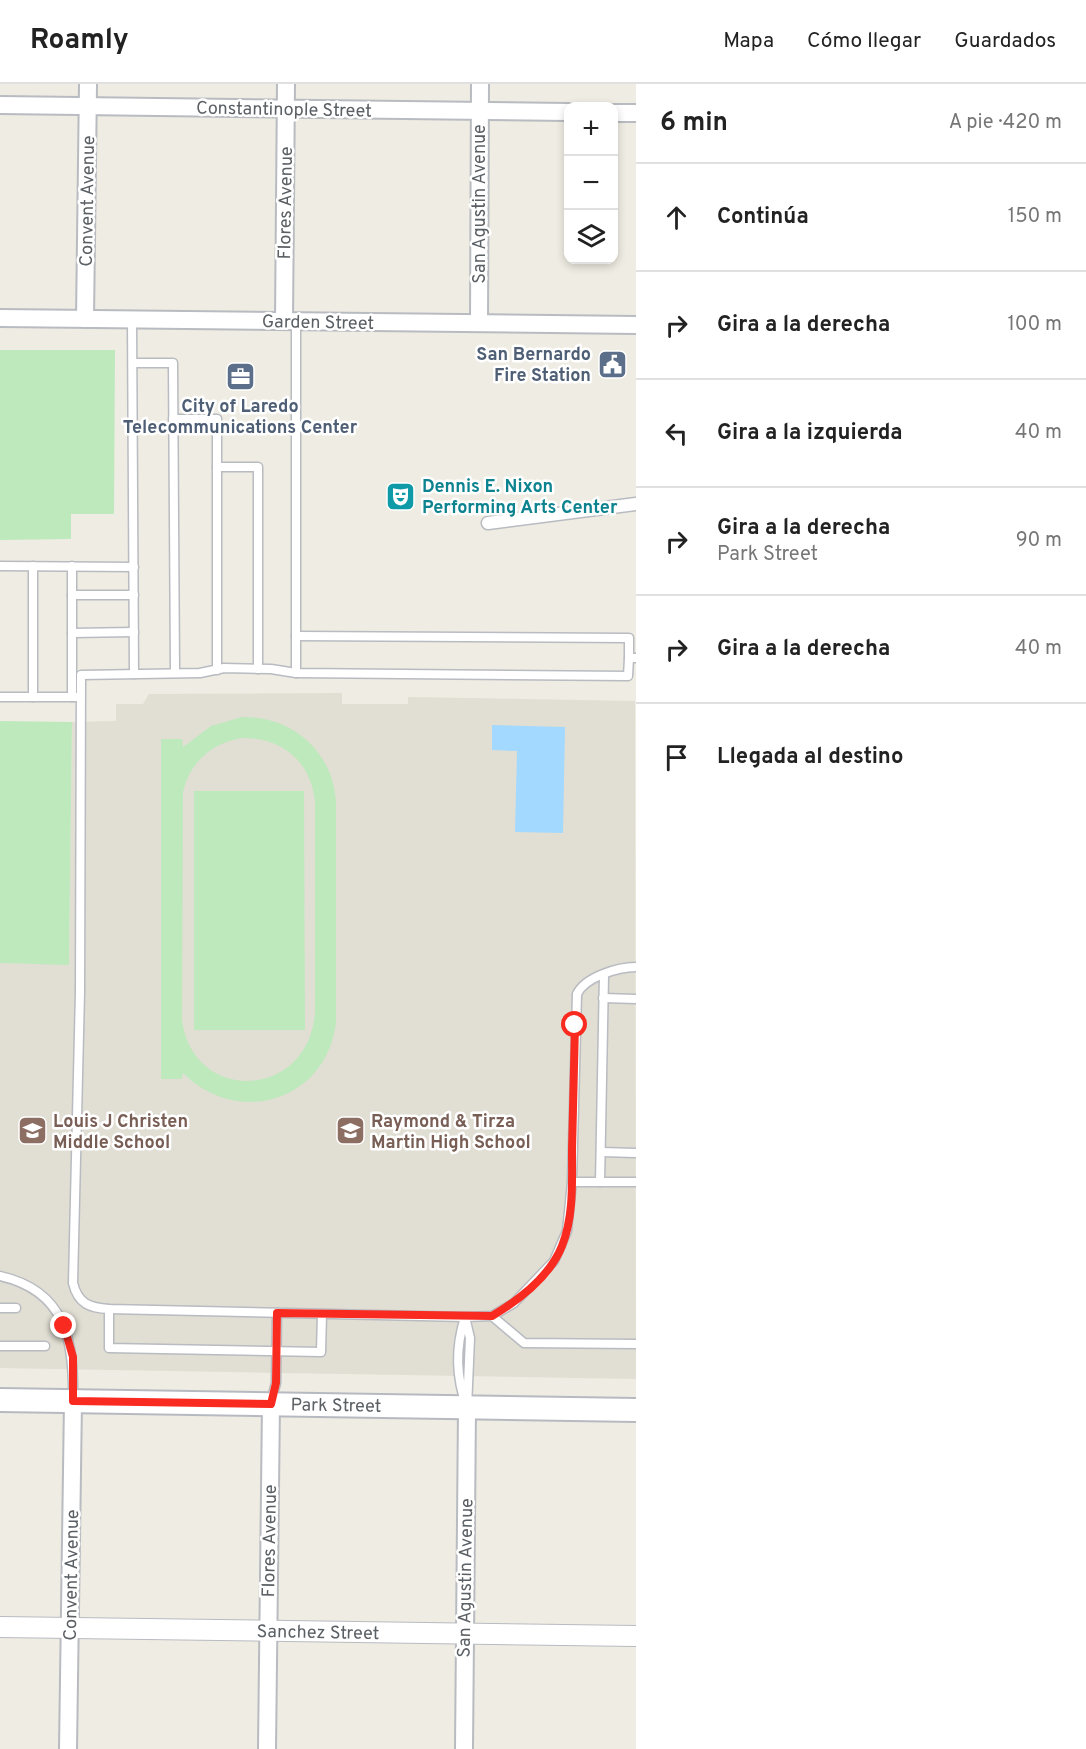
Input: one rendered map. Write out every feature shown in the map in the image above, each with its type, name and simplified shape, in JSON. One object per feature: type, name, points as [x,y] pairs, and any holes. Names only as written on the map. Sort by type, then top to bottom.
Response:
[{"type":"main road","name":"Park Street","points":[[0,1400],[636,1410]]},
{"type":"street","name":"Convent Avenue","points":[[85,319],[88,84]]},
{"type":"street","name":"Flores Avenue","points":[[286,84],[290,321]]},
{"type":"street","name":"San Agustin Avenue","points":[[479,323],[480,84]]},
{"type":"street","name":"Constantinople Street","points":[[0,105],[564,112]]},
{"type":"street","points":[[618,113],[636,113]]},
{"type":"street","name":"Garden Street","points":[[0,318],[636,325]]},
{"type":"street","points":[[488,523],[636,504]]},
{"type":"street","name":"Convent Avenue","points":[[68,1749],[73,1401]]},
{"type":"street","name":"Flores Avenue","points":[[267,1749],[271,1404]]},
{"type":"street","name":"San Agustin Avenue","points":[[464,1749],[467,1408]]},
{"type":"street","name":"Sanchez Street","points":[[0,1627],[636,1636]]},
{"type":"lane","points":[[132,319],[134,674]]},
{"type":"lane","points":[[290,321],[296,673]]},
{"type":"lane","points":[[133,363],[172,363],[175,673]]},
{"type":"lane","points":[[173,418],[217,418],[217,670]]},
{"type":"lane","points":[[217,467],[258,467],[258,669]]},
{"type":"lane","points":[[0,566],[134,567]]},
{"type":"lane","points":[[33,566],[33,697]]},
{"type":"lane","points":[[72,566],[80,992],[73,1283],[82,1303],[89,1307],[109,1309],[465,1317],[492,1316],[514,1303],[554,1261],[567,1231],[572,1182],[576,1002],[580,989],[618,968],[636,967]]},
{"type":"lane","points":[[72,595],[134,595]]},
{"type":"lane","points":[[72,633],[134,632]]},
{"type":"lane","points":[[76,697],[81,675],[258,669],[296,673],[628,676],[632,658],[629,638],[296,636]]},
{"type":"lane","points":[[0,697],[76,697]]},
{"type":"lane","points":[[600,1182],[604,975]]},
{"type":"lane","points":[[603,998],[636,999]]},
{"type":"lane","points":[[601,1152],[636,1153]]},
{"type":"lane","points":[[572,1182],[636,1182]]},
{"type":"lane","points":[[0,1276],[36,1291],[60,1318],[72,1348],[73,1401]]},
{"type":"lane","points":[[0,1308],[16,1308]]},
{"type":"lane","points":[[109,1309],[109,1348],[321,1352],[322,1314]]},
{"type":"lane","points":[[271,1404],[276,1383],[277,1313]]},
{"type":"lane","points":[[492,1316],[524,1343],[636,1344]]},
{"type":"lane","points":[[465,1317],[470,1338],[467,1408]]},
{"type":"lane","points":[[0,1346],[45,1346]]},
{"type":"shaded area","name":"Raymond & Tirza Martin High School","points":[[342,693],[342,704],[408,704],[408,697],[635,701],[636,1379],[0,1368],[0,963],[69,964],[72,722],[116,721],[116,704],[143,704],[149,694]]},
{"type":"green space","points":[[0,350],[115,350],[114,514],[71,514],[71,539],[0,540]]},
{"type":"green space","points":[[242,717],[260,718],[293,730],[307,740],[327,767],[336,802],[336,1022],[329,1049],[316,1071],[298,1087],[277,1098],[253,1102],[229,1099],[205,1090],[183,1073],[182,1079],[161,1079],[161,739],[182,739],[183,747],[211,726]],"holes":[[[241,738],[269,742],[292,754],[300,763],[312,787],[315,802],[315,1012],[308,1041],[293,1062],[273,1076],[250,1081],[227,1078],[207,1067],[191,1048],[182,1020],[183,792],[191,772],[203,756],[211,750]]]},
{"type":"green space","points":[[0,721],[72,722],[69,965],[0,963]]},
{"type":"green space","points":[[194,791],[304,791],[305,1030],[194,1030]]},
{"type":"water","points":[[492,725],[565,727],[563,833],[515,832],[517,751],[492,750]]},
{"type":"place","name":"San Bernardo Fire Station","points":[[612,364]]},
{"type":"place","name":"City of Laredo Telecommunications Center","points":[[240,377]]},
{"type":"place","name":"Dennis E. Nixon Performing Arts Center","points":[[401,496]]},
{"type":"place","name":"Louis J Christen Middle School","points":[[32,1131]]},
{"type":"place","name":"Raymond & Tirza Martin High School","points":[[350,1131]]},
{"type":"route","points":[[64,1326],[72,1348],[73,1401],[271,1404],[276,1383],[277,1313],[492,1316],[514,1303],[542,1275],[562,1247],[567,1231],[572,1182],[575,1025]]}]
